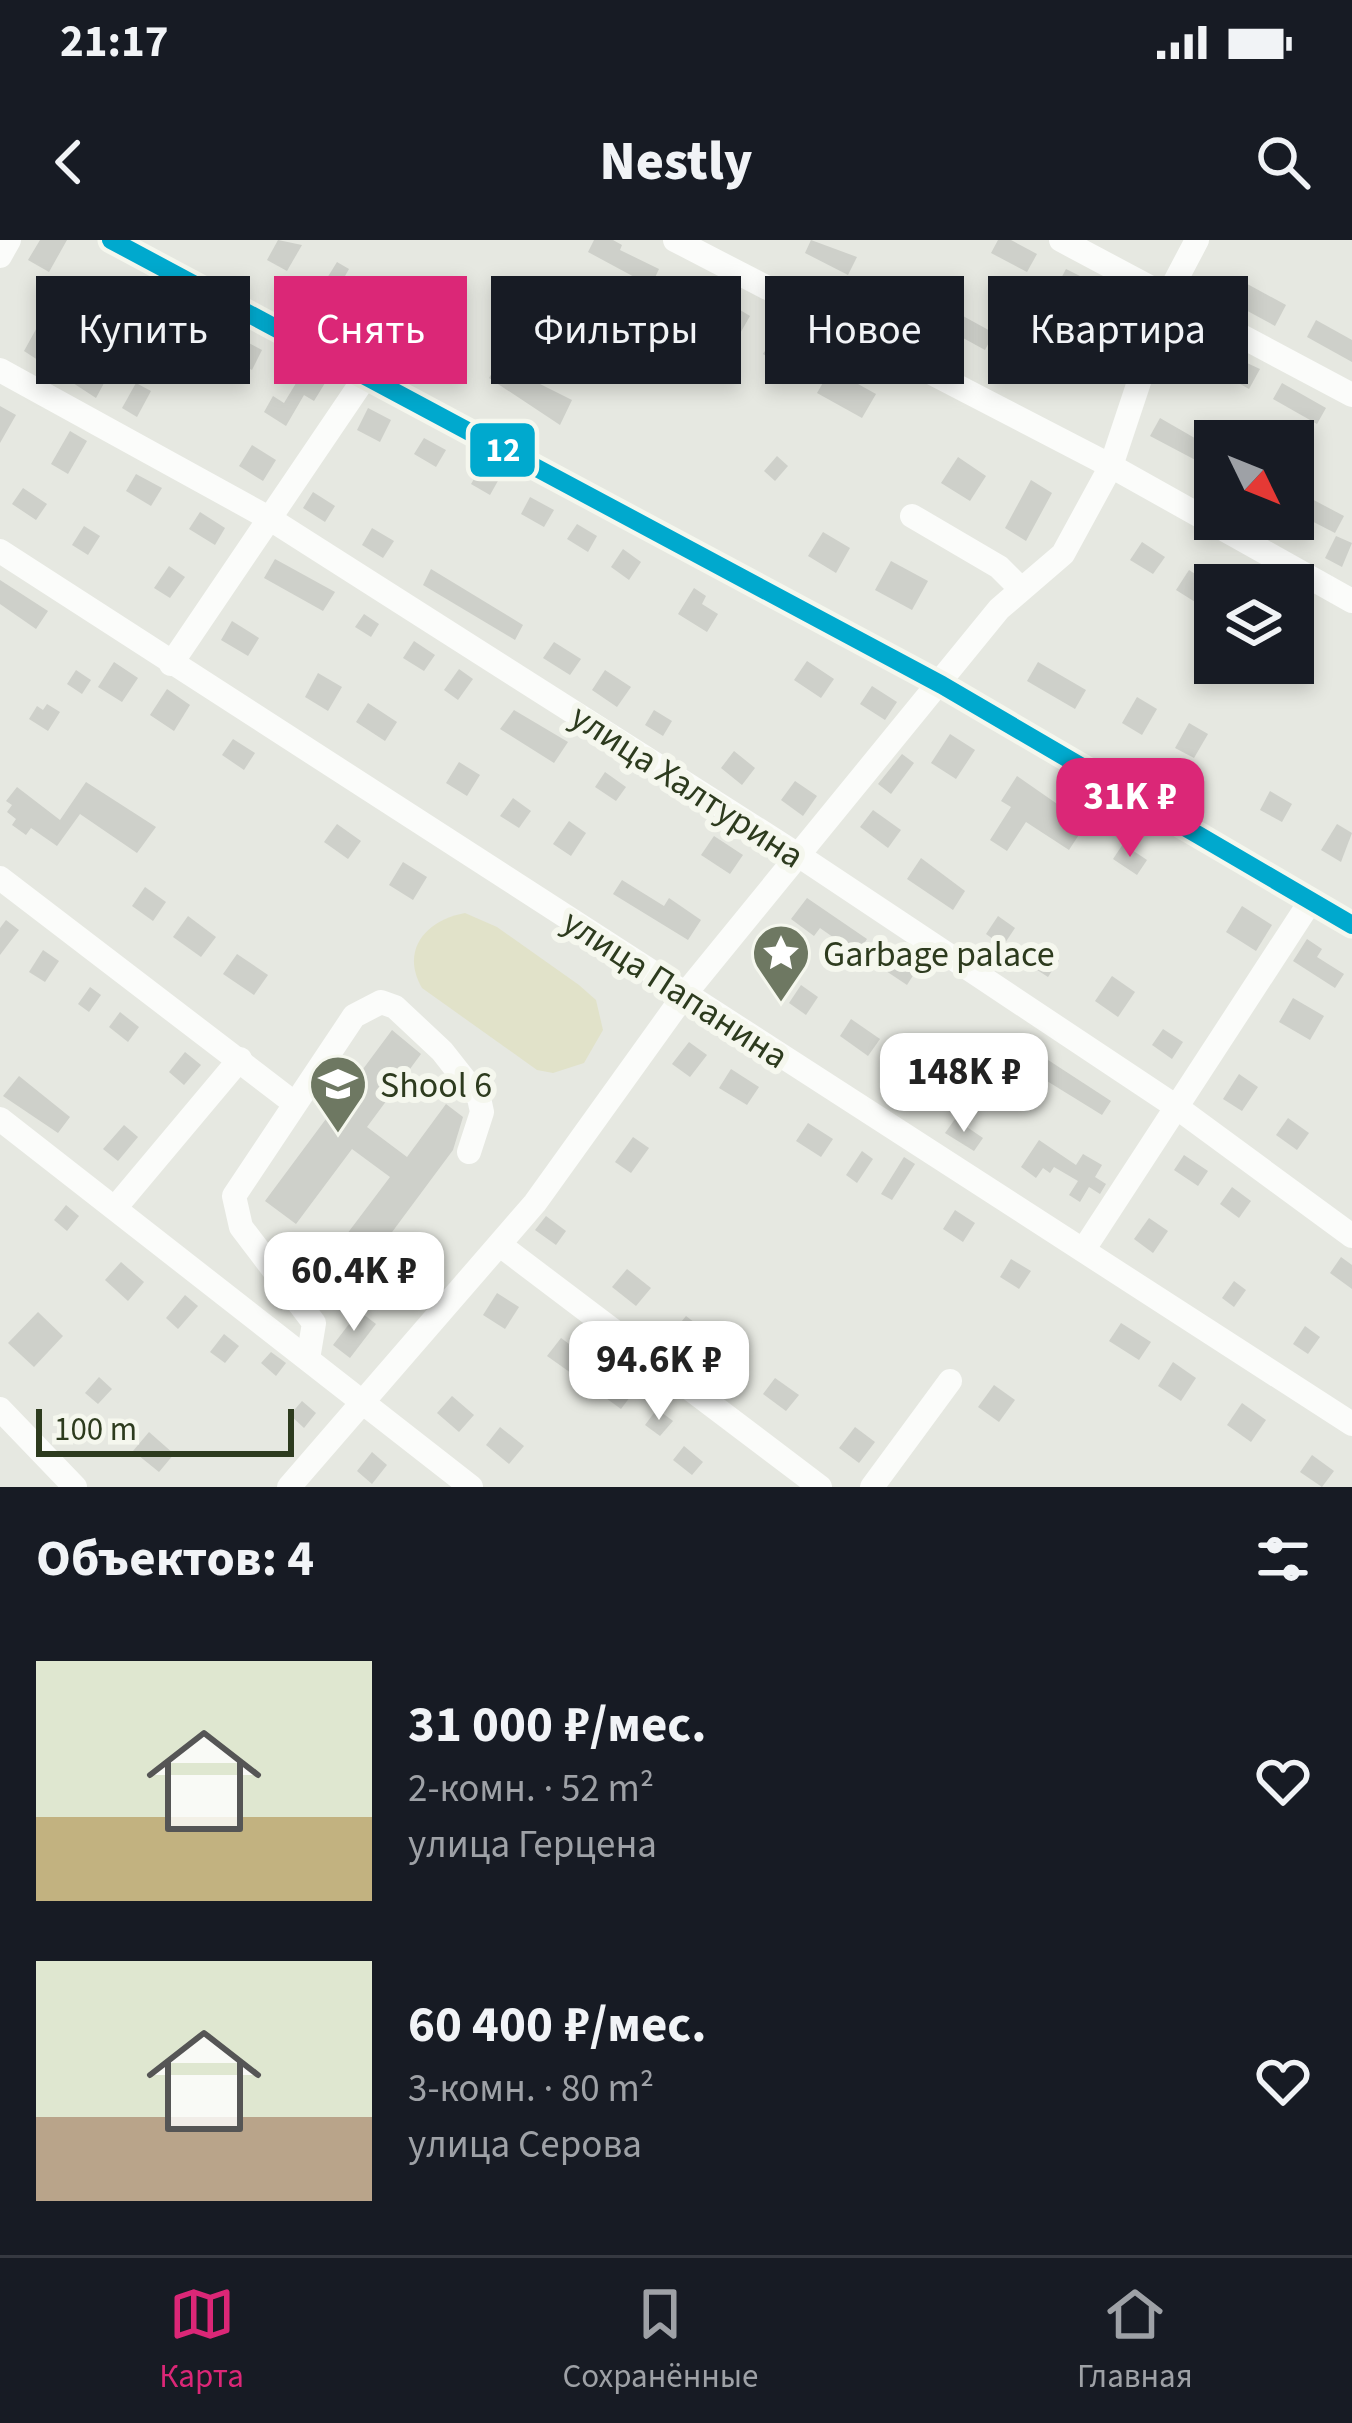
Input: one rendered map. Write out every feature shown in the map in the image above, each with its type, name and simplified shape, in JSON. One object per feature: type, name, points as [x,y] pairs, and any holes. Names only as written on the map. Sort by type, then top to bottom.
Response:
[{"type":"street","points":[[0,256],[9,240]]},
{"type":"street","points":[[111,240],[274,324]]},
{"type":"street","points":[[1061,240],[1131,276]]},
{"type":"street","points":[[1178,276],[1197,240]]},
{"type":"street","points":[[689,244],[1112,466],[1352,601]]},
{"type":"street","points":[[1248,338],[1352,395]]},
{"type":"street","name":"улица Халтурина","points":[[0,370],[267,517],[798,855],[1175,1106],[1352,1237]]},
{"type":"street","points":[[171,664],[360,384]]},
{"type":"street","points":[[388,384],[942,685],[1352,925]]},
{"type":"street","points":[[289,1487],[500,1245],[685,994],[1019,587],[1045,573],[1063,554],[1112,466],[1139,384]]},
{"type":"street","points":[[912,516],[999,567],[1019,587]]},
{"type":"street","name":"улица Папанина","points":[[0,551],[1352,1424]]},
{"type":"street","points":[[0,878],[294,1103]]},
{"type":"street","points":[[1084,1249],[1310,902]]},
{"type":"street","points":[[308,1359],[314,1323],[233,1208],[242,1181],[353,1016],[381,1002],[410,1018],[479,1098],[482,1112],[469,1152]]},
{"type":"street","points":[[115,1208],[240,1059]]},
{"type":"street","points":[[0,1119],[471,1487]]},
{"type":"street","points":[[500,1245],[820,1487]]},
{"type":"street","points":[[872,1487],[950,1382]]},
{"type":"street","points":[[0,1409],[75,1487]]},
{"type":"green space","points":[[465,913],[497,927],[596,1000],[603,1030],[584,1063],[553,1073],[537,1070],[422,988],[414,961],[421,939],[439,922]]},
{"type":"building","points":[[40,240],[67,240],[49,272],[28,260]]},
{"type":"building","points":[[278,240],[302,245],[287,271],[267,260]]},
{"type":"building","points":[[594,240],[613,240],[622,245],[620,250],[659,269],[656,276],[632,276],[588,252]]},
{"type":"building","points":[[811,240],[857,257],[848,275],[805,253]]},
{"type":"building","points":[[998,240],[1011,240],[1037,254],[1027,272],[991,253]]},
{"type":"building","points":[[337,262],[349,269],[345,276],[328,276]]},
{"type":"building","points":[[1248,284],[1286,305],[1275,326],[1248,311]]},
{"type":"building","points":[[741,311],[750,316],[741,332]]},
{"type":"building","points":[[964,317],[988,330],[985,350],[964,338]]},
{"type":"building","points":[[1316,320],[1352,340],[1352,362],[1307,337]]},
{"type":"building","points":[[36,329],[36,359],[24,351]]},
{"type":"building","points":[[250,344],[262,350],[250,369]]},
{"type":"building","points":[[1248,363],[1260,369],[1249,389],[1240,384],[1248,384]]},
{"type":"building","points":[[1282,383],[1326,408],[1317,424],[1273,399]]},
{"type":"building","points":[[75,384],[104,384],[96,398]]},
{"type":"building","points":[[135,384],[151,391],[137,417],[122,408]]},
{"type":"building","points":[[296,384],[324,384],[314,401],[304,395],[286,426],[264,412],[273,396],[284,403]]},
{"type":"building","points":[[498,384],[540,384],[572,400],[560,425]]},
{"type":"building","points":[[822,384],[858,384],[876,394],[862,418],[817,393]]},
{"type":"building","points":[[0,406],[16,415],[0,443]]},
{"type":"building","points":[[368,408],[391,420],[380,442],[357,430]]},
{"type":"building","points":[[1160,418],[1194,438],[1194,459],[1150,436]]},
{"type":"building","points":[[70,431],[87,441],[68,474],[51,464]]},
{"type":"building","points":[[424,438],[446,450],[436,467],[414,454]]},
{"type":"building","points":[[252,445],[276,460],[263,481],[239,466]]},
{"type":"building","points":[[777,456],[788,466],[775,481],[764,471]]},
{"type":"building","points":[[958,457],[986,476],[970,501],[941,483]]},
{"type":"building","points":[[480,469],[499,479],[490,495],[471,484]]},
{"type":"building","points":[[136,474],[162,488],[151,506],[126,491]]},
{"type":"building","points":[[1031,480],[1052,493],[1026,541],[1005,528]]},
{"type":"building","points":[[23,488],[47,504],[36,520],[12,504]]},
{"type":"building","points":[[313,492],[335,506],[325,522],[303,508]]},
{"type":"building","points":[[530,497],[554,510],[544,527],[521,514]]},
{"type":"building","points":[[1314,500],[1344,516],[1335,533],[1314,522]]},
{"type":"building","points":[[200,512],[225,528],[215,545],[189,529]]},
{"type":"building","points":[[577,524],[597,536],[588,552],[567,539]]},
{"type":"building","points":[[84,526],[100,536],[88,555],[72,545]]},
{"type":"building","points":[[372,528],[394,541],[383,558],[362,545]]},
{"type":"building","points":[[823,532],[850,548],[836,573],[808,556]]},
{"type":"building","points":[[1336,536],[1352,543],[1342,567],[1325,558]]},
{"type":"building","points":[[1142,542],[1165,557],[1153,574],[1130,560]]},
{"type":"building","points":[[623,549],[641,562],[629,580],[611,567]]},
{"type":"building","points":[[275,559],[335,592],[323,611],[264,578]]},
{"type":"building","points":[[891,561],[928,581],[912,610],[875,590]]},
{"type":"building","points":[[169,566],[185,577],[170,598],[154,588]]},
{"type":"building","points":[[431,569],[523,625],[515,640],[423,585]]},
{"type":"building","points":[[1189,570],[1194,573],[1194,601],[1176,590]]},
{"type":"building","points":[[0,580],[48,611],[36,629],[0,604]]},
{"type":"building","points":[[694,588],[706,596],[702,604],[718,614],[707,632],[678,614]]},
{"type":"building","points":[[364,614],[379,624],[371,637],[355,627]]},
{"type":"building","points":[[232,621],[259,638],[248,656],[221,640]]},
{"type":"building","points":[[414,641],[435,655],[424,671],[403,658]]},
{"type":"building","points":[[554,642],[581,659],[570,675],[543,658]]},
{"type":"building","points":[[807,661],[834,679],[821,698],[794,680]]},
{"type":"building","points":[[114,662],[138,678],[122,702],[98,687]]},
{"type":"building","points":[[1038,662],[1086,690],[1075,709],[1027,681]]},
{"type":"building","points":[[459,669],[473,679],[458,700],[444,690]]},
{"type":"building","points":[[76,670],[91,680],[82,694],[67,684]]},
{"type":"building","points":[[605,670],[631,687],[617,707],[592,690]]},
{"type":"building","points":[[318,673],[342,687],[328,711],[305,697]]},
{"type":"building","points":[[872,686],[897,702],[885,720],[860,704]]},
{"type":"building","points":[[167,689],[190,705],[174,731],[150,715]]},
{"type":"building","points":[[1137,697],[1157,709],[1142,735],[1122,723]]},
{"type":"building","points":[[368,703],[397,722],[385,741],[356,722]]},
{"type":"building","points":[[47,704],[60,712],[48,731],[29,719],[37,706],[43,710]]},
{"type":"building","points":[[514,710],[568,742],[554,763],[500,729]]},
{"type":"building","points":[[654,710],[672,721],[663,736],[645,725]]},
{"type":"building","points":[[1189,723],[1208,734],[1194,758],[1175,748]]},
{"type":"building","points":[[950,734],[975,750],[956,779],[931,763]]},
{"type":"building","points":[[233,739],[255,753],[244,770],[222,755]]},
{"type":"building","points":[[734,751],[755,768],[742,785],[721,768]]},
{"type":"building","points":[[902,754],[914,763],[891,794],[878,784]]},
{"type":"building","points":[[459,762],[480,775],[467,796],[446,783]]},
{"type":"building","points":[[605,772],[626,787],[616,801],[595,787]]},
{"type":"building","points":[[1017,776],[1086,824],[1069,850],[1026,822],[1007,851],[990,840],[1011,807],[1001,801]]},
{"type":"building","points":[[795,781],[817,796],[803,816],[781,800]]},
{"type":"building","points":[[86,782],[156,827],[137,853],[80,814],[57,846],[31,828],[26,835],[12,825],[16,819],[7,812],[12,805],[6,801],[17,787],[60,820]]},
{"type":"building","points":[[1270,791],[1292,804],[1282,822],[1260,810]]},
{"type":"building","points":[[513,798],[531,811],[519,828],[500,816]]},
{"type":"building","points":[[873,810],[901,830],[888,848],[860,827]]},
{"type":"building","points":[[569,821],[586,833],[571,856],[553,844]]},
{"type":"building","points":[[337,824],[361,841],[348,859],[324,842]]},
{"type":"building","points":[[1337,824],[1352,833],[1341,862],[1321,850]]},
{"type":"building","points":[[714,836],[743,855],[730,874],[701,855]]},
{"type":"building","points":[[1123,844],[1147,860],[1137,875],[1113,859]]},
{"type":"building","points":[[921,858],[965,891],[953,910],[907,879]]},
{"type":"building","points":[[403,862],[427,877],[413,900],[389,885]]},
{"type":"building","points":[[622,880],[664,906],[669,898],[701,920],[688,940],[613,894]]},
{"type":"building","points":[[145,887],[166,902],[153,921],[132,906]]},
{"type":"building","points":[[807,898],[867,939],[857,954],[820,928],[814,936],[791,919]]},
{"type":"building","points":[[1242,906],[1272,925],[1256,951],[1226,932]]},
{"type":"building","points":[[188,916],[216,937],[201,957],[173,937]]},
{"type":"building","points":[[998,916],[1015,928],[1003,946],[986,934]]},
{"type":"building","points":[[6,920],[19,930],[0,955],[0,928]]},
{"type":"building","points":[[1307,939],[1322,949],[1317,957],[1344,974],[1335,988],[1293,961]]},
{"type":"building","points":[[1037,945],[1059,960],[1048,977],[1025,962]]},
{"type":"building","points":[[43,950],[59,961],[45,982],[29,972]]},
{"type":"building","points":[[237,954],[268,975],[254,995],[223,974]]},
{"type":"building","points":[[895,957],[916,971],[907,985],[886,971]]},
{"type":"building","points":[[1112,976],[1135,992],[1118,1017],[1095,1001]]},
{"type":"building","points":[[801,985],[818,997],[806,1015],[789,1003]]},
{"type":"building","points":[[90,987],[101,995],[89,1012],[78,1004]]},
{"type":"building","points":[[1293,998],[1324,1016],[1310,1040],[1279,1022]]},
{"type":"building","points":[[120,1012],[139,1027],[128,1042],[109,1027]]},
{"type":"building","points":[[851,1019],[880,1039],[868,1056],[840,1036]]},
{"type":"building","points":[[1163,1029],[1183,1042],[1172,1059],[1152,1045]]},
{"type":"building","points":[[392,1030],[421,1054],[367,1127],[407,1157],[446,1104],[463,1117],[453,1150],[375,1255],[347,1234],[390,1177],[352,1149],[296,1224],[265,1201]]},
{"type":"building","points":[[689,1042],[707,1055],[690,1077],[672,1064]]},
{"type":"building","points":[[185,1052],[201,1065],[184,1085],[169,1072]]},
{"type":"building","points":[[911,1057],[943,1079],[931,1096],[900,1075]]},
{"type":"building","points":[[1045,1058],[1111,1101],[1102,1115],[1034,1073]]},
{"type":"building","points":[[731,1069],[759,1087],[747,1105],[719,1088]]},
{"type":"building","points":[[1239,1074],[1258,1087],[1242,1111],[1223,1099]]},
{"type":"building","points":[[19,1076],[70,1117],[58,1133],[3,1096]]},
{"type":"building","points":[[1288,1118],[1309,1133],[1297,1150],[1276,1135]]},
{"type":"building","points":[[955,1119],[983,1138],[974,1151],[945,1133]]},
{"type":"building","points":[[808,1123],[833,1139],[821,1157],[796,1141]]},
{"type":"building","points":[[124,1125],[138,1137],[118,1161],[103,1149]]},
{"type":"building","points":[[633,1137],[649,1148],[631,1173],[615,1162]]},
{"type":"building","points":[[1039,1140],[1076,1165],[1083,1154],[1102,1165],[1095,1177],[1106,1184],[1100,1194],[1089,1187],[1080,1202],[1069,1195],[1078,1181],[1054,1167],[1050,1173],[1043,1168],[1036,1178],[1021,1167]]},
{"type":"building","points":[[862,1151],[873,1159],[857,1183],[846,1175]]},
{"type":"building","points":[[1184,1155],[1208,1171],[1198,1186],[1174,1170]]},
{"type":"building","points":[[904,1157],[915,1164],[892,1200],[881,1194]]},
{"type":"building","points":[[1232,1187],[1251,1201],[1239,1218],[1220,1204]]},
{"type":"building","points":[[66,1205],[79,1216],[67,1231],[54,1220]]},
{"type":"building","points":[[955,1210],[975,1223],[963,1242],[943,1229]]},
{"type":"building","points":[[546,1216],[566,1231],[556,1245],[535,1230]]},
{"type":"building","points":[[1149,1218],[1168,1231],[1153,1253],[1134,1239]]},
{"type":"building","points":[[1341,1257],[1352,1265],[1352,1289],[1330,1273]]},
{"type":"building","points":[[1011,1259],[1031,1271],[1019,1289],[1000,1277]]},
{"type":"building","points":[[121,1262],[144,1282],[128,1301],[105,1280]]},
{"type":"building","points":[[627,1269],[651,1288],[636,1306],[612,1287]]},
{"type":"building","points":[[1234,1281],[1246,1290],[1234,1307],[1222,1298]]},
{"type":"building","points":[[497,1293],[519,1307],[505,1329],[483,1315]]},
{"type":"building","points":[[185,1295],[198,1306],[178,1329],[166,1318]]},
{"type":"building","points":[[359,1311],[376,1324],[350,1358],[333,1345]]},
{"type":"building","points":[[38,1312],[63,1336],[34,1367],[8,1343]]},
{"type":"building","points":[[686,1316],[707,1332],[694,1349],[673,1332]]},
{"type":"building","points":[[1121,1323],[1151,1342],[1139,1360],[1109,1341]]},
{"type":"building","points":[[1305,1326],[1320,1337],[1308,1354],[1293,1344]]},
{"type":"building","points":[[224,1334],[239,1346],[225,1363],[210,1352]]},
{"type":"building","points":[[561,1338],[584,1355],[571,1373],[547,1356]]},
{"type":"building","points":[[271,1352],[286,1363],[276,1376],[261,1363]]},
{"type":"building","points":[[1173,1362],[1196,1378],[1181,1401],[1158,1386]]},
{"type":"building","points":[[611,1376],[633,1393],[621,1409],[599,1393]]},
{"type":"building","points":[[99,1377],[112,1389],[98,1404],[85,1393]]},
{"type":"building","points":[[775,1378],[799,1395],[786,1411],[763,1394]]},
{"type":"building","points":[[994,1385],[1015,1400],[999,1422],[978,1407]]},
{"type":"building","points":[[452,1396],[474,1415],[459,1432],[437,1413]]},
{"type":"building","points":[[302,1401],[316,1413],[304,1428],[290,1415]]},
{"type":"building","points":[[1242,1403],[1266,1420],[1251,1442],[1227,1425]]},
{"type":"building","points":[[657,1409],[673,1421],[660,1436],[645,1425]]},
{"type":"building","points":[[500,1427],[524,1446],[509,1464],[486,1445]]},
{"type":"building","points":[[855,1427],[875,1442],[859,1463],[839,1448]]},
{"type":"building","points":[[149,1432],[174,1454],[159,1472],[133,1451]]},
{"type":"building","points":[[684,1446],[703,1462],[692,1475],[673,1460]]},
{"type":"building","points":[[372,1452],[387,1465],[372,1484],[357,1471]]},
{"type":"building","points":[[1312,1455],[1334,1471],[1322,1487],[1300,1472]]},
{"type":"transit line","name":"12","points":[[111,240],[942,685],[1352,925]]},
{"type":"place","name":"Garbage palace","points":[[781,1004]]},
{"type":"place","name":"Shool 6","points":[[338,1135]]}]
